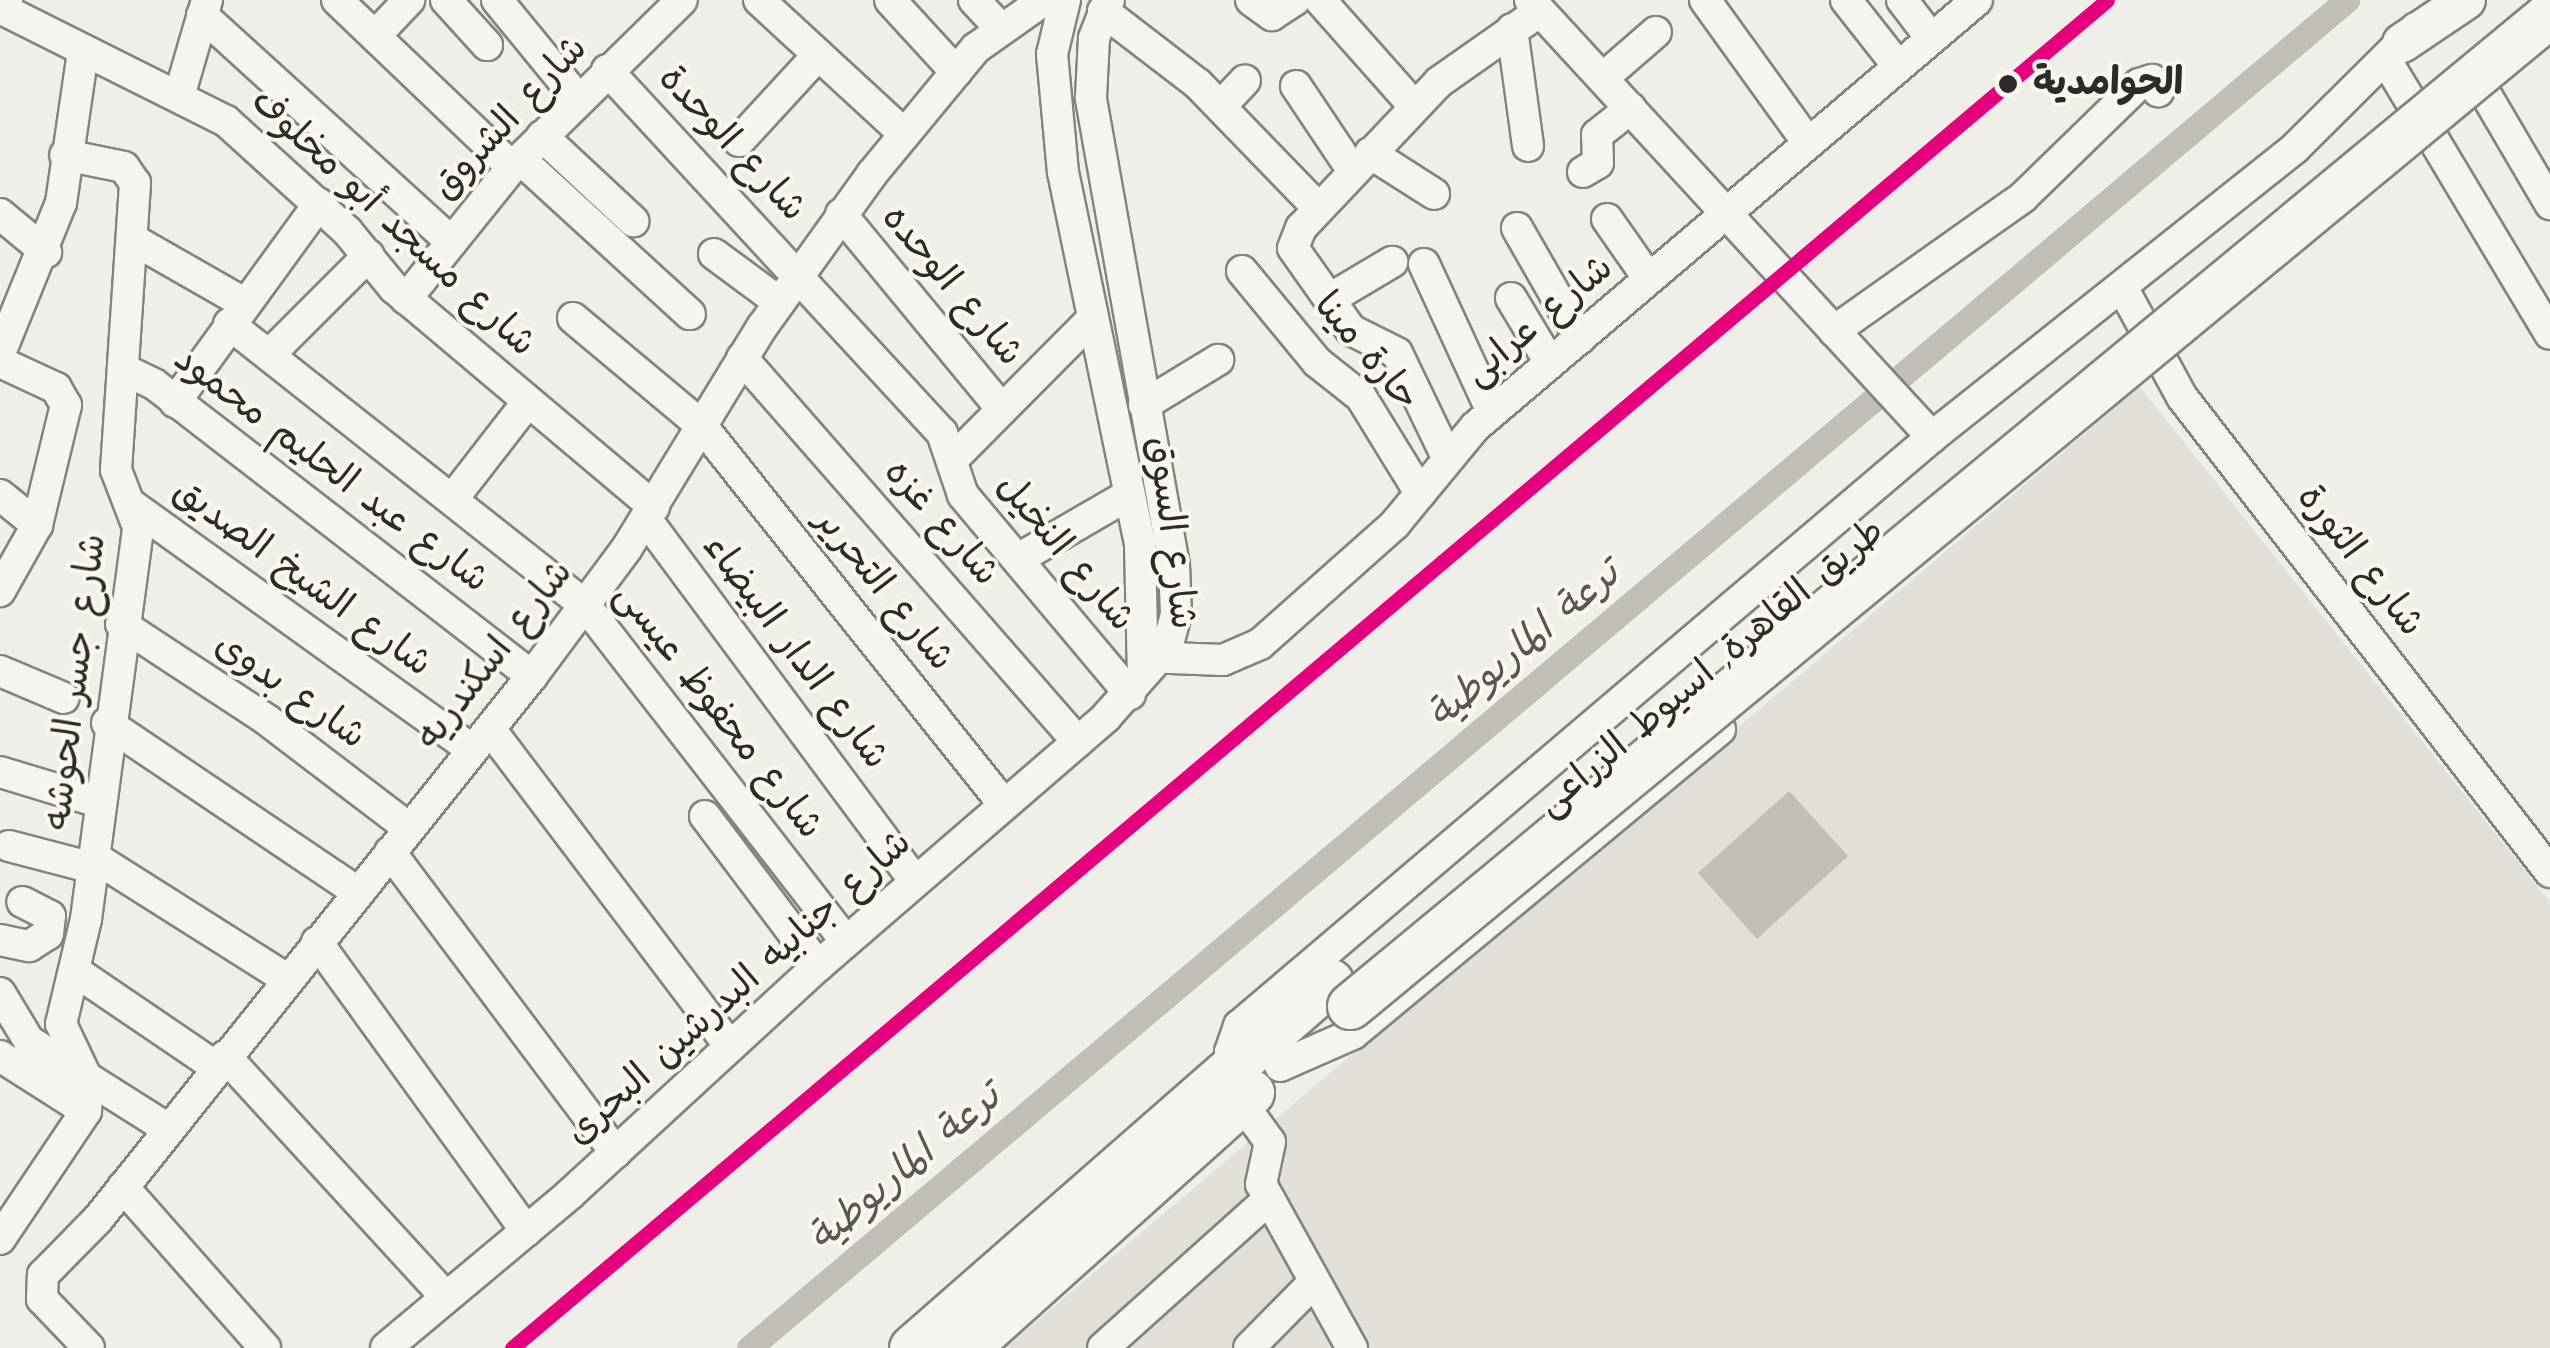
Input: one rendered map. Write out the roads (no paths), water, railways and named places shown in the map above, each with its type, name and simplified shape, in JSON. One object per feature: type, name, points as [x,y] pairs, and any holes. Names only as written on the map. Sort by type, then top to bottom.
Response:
[{"type":"highway","name":"طريق القاهرة, اسيوط الزراعى","points":[[912,1348],[1237,1085],[2520,0]]},
{"type":"highway","name":"طريق القاهرة, اسيوط الزراعى","points":[[966,1348],[1237,1085],[1280,1066],[1340,994],[2550,14]]},
{"type":"main road","points":[[2394,52],[2466,0]]},
{"type":"street","points":[[336,0],[690,314]]},
{"type":"street","points":[[375,36],[410,0]]},
{"type":"street","points":[[446,0],[487,45]]},
{"type":"street","points":[[497,0],[578,100]]},
{"type":"street","name":"شارع الشروق","points":[[406,298],[516,163],[682,0]]},
{"type":"street","points":[[759,0],[904,134]]},
{"type":"street","points":[[890,0],[956,72]]},
{"type":"street","points":[[974,0],[1000,28]]},
{"type":"street","name":"شارع اسكندريه","points":[[89,1348],[42,1299],[40,1280],[123,1187],[532,676],[650,513],[742,358],[841,214],[956,72],[1000,28],[1044,0]]},
{"type":"street","name":"شارع السوق","points":[[1066,0],[1054,33],[1052,77],[1063,172],[1130,494],[1144,580],[1145,673]]},
{"type":"street","points":[[1251,0],[1272,15],[1295,0]]},
{"type":"street","points":[[1320,0],[1414,106]]},
{"type":"street","points":[[1705,0],[1808,143]]},
{"type":"street","points":[[1846,0],[1898,66]]},
{"type":"street","points":[[1902,0],[1932,38]]},
{"type":"street","points":[[1352,1348],[1260,1179],[1270,1142],[1237,1085],[1230,1052],[1239,1026],[1932,437],[2309,135],[2442,0]]},
{"type":"street","name":"شارع عرابى","points":[[1145,673],[1224,660],[1260,644],[1382,536],[1447,458],[1492,412],[1973,1]]},
{"type":"street","name":"شارع مسجد أبو مخلوف","points":[[1,4],[83,53],[180,93],[239,130],[319,204],[406,298],[650,513]]},
{"type":"street","points":[[1106,6],[1221,106],[1347,186],[1434,194]]},
{"type":"street","name":"شارع السوق","points":[[1106,6],[1091,97],[1176,590],[1175,625],[1145,673]]},
{"type":"street","points":[[1447,458],[1397,353],[1361,339],[1293,248],[1414,106],[1512,29],[1535,6],[1932,437]]},
{"type":"street","points":[[180,93],[205,8],[450,240]]},
{"type":"street","points":[[1512,29],[1528,146]]},
{"type":"street","points":[[1603,78],[1656,32]]},
{"type":"street","points":[[1280,1066],[1352,1034],[2550,38]]},
{"type":"street","points":[[2394,52],[2432,137],[2550,334]]},
{"type":"street","points":[[0,353],[46,252],[62,203],[83,53]]},
{"type":"street","points":[[739,141],[818,56]]},
{"type":"street","name":"شارع الوحدة","points":[[607,70],[798,273]]},
{"type":"street","points":[[1221,106],[1245,80]]},
{"type":"street","points":[[1842,340],[2023,197],[2139,84],[2152,80],[2158,91]]},
{"type":"street","points":[[1296,86],[1347,186]]},
{"type":"street","points":[[2485,93],[2550,204]]},
{"type":"street","points":[[1583,172],[1598,164],[1597,135],[1631,108]]},
{"type":"street","points":[[542,136],[633,221]]},
{"type":"street","name":"شارع جسر الحوشه","points":[[66,155],[129,171],[135,183],[116,470],[133,506],[136,542],[121,624],[93,863],[61,1032],[87,1096]]},
{"type":"street","points":[[176,402],[319,204]]},
{"type":"street","points":[[0,214],[46,252]]},
{"type":"street","name":"شارع الوحده","points":[[841,214],[1002,409]]},
{"type":"street","points":[[1607,219],[1650,279]]},
{"type":"street","points":[[1517,228],[1580,338]]},
{"type":"street","name":"شارع محفوظ عيسى","points":[[132,239],[236,314],[269,354],[454,497],[585,605],[846,942]]},
{"type":"street","points":[[714,254],[779,302]]},
{"type":"street","points":[[269,354],[369,256]]},
{"type":"street","points":[[1333,297],[1392,262]]},
{"type":"street","points":[[1424,264],[1492,412]]},
{"type":"street","name":"حارة مينا","points":[[1242,271],[1318,362],[1362,397],[1420,493]]},
{"type":"street","name":"شارع النخيل","points":[[798,273],[932,422],[954,458],[964,494],[1018,558],[1145,673]]},
{"type":"street","name":"شارع الثورة","points":[[2122,287],[2161,363],[2550,872]]},
{"type":"street","points":[[1510,298],[1550,363]]},
{"type":"street","name":"شارع التحرير","points":[[573,318],[701,425],[1004,805]]},
{"type":"street","points":[[954,458],[1093,318]]},
{"type":"street","name":"شارع غزه","points":[[742,358],[1078,742]]},
{"type":"street","points":[[1144,405],[1218,360]]},
{"type":"street","points":[[0,362],[51,385],[64,398],[37,525],[0,591]]},
{"type":"street","name":"شارع عبد الحليم محمود","points":[[125,370],[176,402],[532,676]]},
{"type":"street","points":[[454,497],[527,403]]},
{"type":"street","points":[[1018,558],[1130,494]]},
{"type":"street","points":[[0,495],[37,525]]},
{"type":"street","name":"شارع الشيخ الصديق","points":[[133,506],[481,739],[730,1046]]},
{"type":"street","name":"شارع الدار البيضاء","points":[[650,513],[915,880]]},
{"type":"street","name":"شارع بدوى","points":[[121,624],[267,720],[409,828]]},
{"type":"street","points":[[0,671],[64,698]]},
{"type":"street","name":"شارع جنابيه البدرشين البحرى","points":[[386,1348],[616,1153],[818,966],[1078,742],[1145,673]]},
{"type":"street","points":[[108,723],[358,892]]},
{"type":"street","points":[[0,772],[99,802]]},
{"type":"street","points":[[705,816],[818,966]]},
{"type":"street","points":[[9,846],[93,863],[288,979]]},
{"type":"street","points":[[390,852],[616,1153]]},
{"type":"street","points":[[0,940],[29,946],[48,934],[50,916],[22,902]]},
{"type":"street","points":[[317,942],[526,1230]]},
{"type":"street","points":[[75,971],[221,1062],[446,1297]]},
{"type":"street","points":[[0,993],[14,1008],[23,1036],[87,1096]]},
{"type":"street","points":[[0,1056],[168,1129]]},
{"type":"street","points":[[0,1239],[87,1096]]},
{"type":"street","points":[[123,1187],[265,1348]]},
{"type":"street","points":[[1103,1348],[1269,1199]]},
{"type":"street","points":[[1248,1348],[1313,1282]]},
{"type":"waterway","name":"ترعة الماريوطية","points":[[749,1348],[2347,0]]},
{"type":"railway","points":[[512,1348],[2107,0]]},
{"type":"place","name":"الحوامدية","points":[[2008,84]]}]
